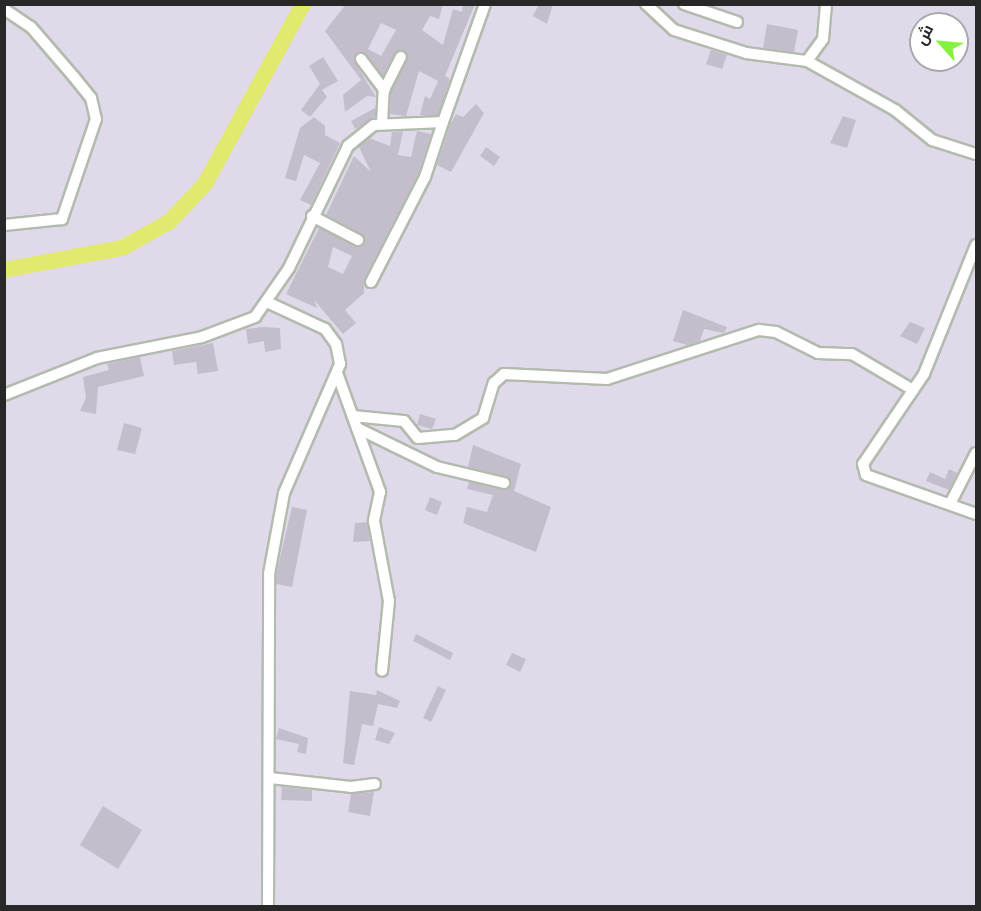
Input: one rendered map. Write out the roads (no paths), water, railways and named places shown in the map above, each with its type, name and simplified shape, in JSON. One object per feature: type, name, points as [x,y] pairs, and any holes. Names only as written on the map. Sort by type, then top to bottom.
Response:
[{"type":"street","points":[[371,282],[420,189],[485,4]]},
{"type":"street","points":[[646,4],[674,30],[746,53],[807,61],[895,110],[932,140],[976,154]]},
{"type":"street","points":[[684,4],[736,22]]},
{"type":"street","points":[[807,61],[823,39],[826,4]]},
{"type":"street","points":[[4,9],[31,27],[74,77],[91,98],[96,119],[62,219],[4,225]]},
{"type":"street","points":[[382,123],[384,90],[401,57]]},
{"type":"street","points":[[361,59],[384,90]]},
{"type":"street","points":[[4,395],[97,358],[242,325],[269,303],[343,154],[382,123],[443,122]]},
{"type":"street","points":[[312,216],[358,240]]},
{"type":"street","points":[[976,245],[961,291],[913,390],[862,464],[874,478],[951,502],[976,514]]},
{"type":"street","points":[[269,303],[325,329],[336,344],[337,373],[380,492],[374,521],[389,601],[382,671]]},
{"type":"street","points":[[353,416],[404,421],[418,438],[455,435],[483,418],[494,383],[504,374],[607,378],[759,330],[776,332],[818,353],[852,354],[913,390]]},
{"type":"street","points":[[268,906],[270,777],[265,642],[273,549],[292,471],[337,373]]},
{"type":"street","points":[[357,428],[437,467],[504,483]]},
{"type":"street","points":[[951,502],[975,461]]},
{"type":"street","points":[[270,777],[351,787],[375,784]]},
{"type":"waterway","points":[[4,270],[122,248],[169,222],[205,184],[303,4]]}]
